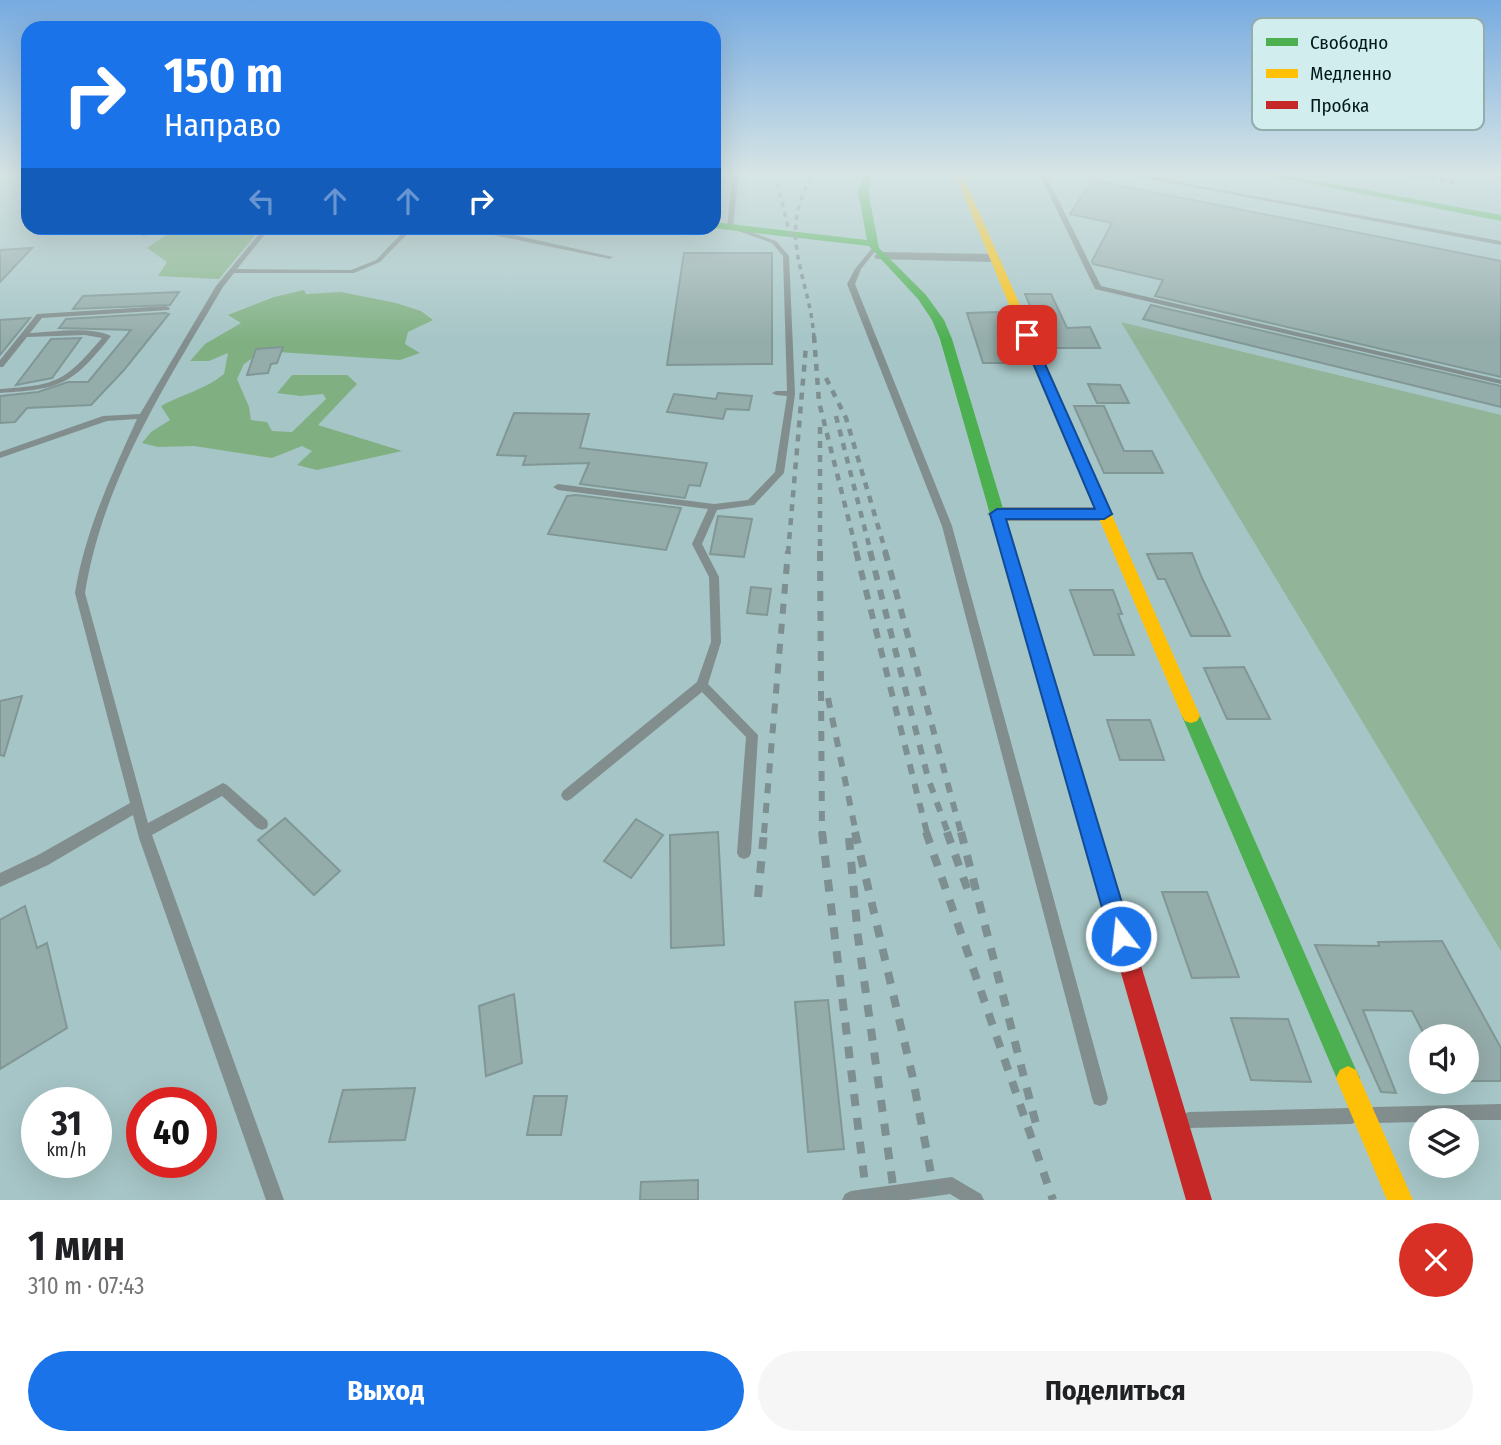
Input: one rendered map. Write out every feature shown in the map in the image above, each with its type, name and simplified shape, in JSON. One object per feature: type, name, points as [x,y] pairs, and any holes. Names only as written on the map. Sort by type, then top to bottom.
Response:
[{"type":"street","points":[[739,229],[876,250],[993,258]]},
{"type":"street","points":[[871,229],[876,250],[922,297],[938,320],[1199,1200]]},
{"type":"street","points":[[981,229],[1401,1200]]},
{"type":"street","points":[[997,514],[1104,514]]},
{"type":"lane","points":[[558,488],[714,507],[751,503],[779,473],[791,394],[786,256],[775,242],[733,229]]},
{"type":"lane","points":[[1070,229],[1098,287],[1501,382]]},
{"type":"lane","points":[[1425,229],[1501,243]]},
{"type":"lane","points":[[261,235],[232,271],[143,416],[102,503],[83,568],[80,593],[145,832],[275,1200]]},
{"type":"lane","points":[[232,271],[352,272],[378,261],[403,235]]},
{"type":"lane","points":[[503,235],[610,257]]},
{"type":"lane","points":[[876,250],[858,269],[851,284],[947,526],[1100,1098]]},
{"type":"lane","points":[[0,365],[40,316],[166,308]]},
{"type":"lane","points":[[0,391],[50,388],[75,375],[107,336],[85,333],[25,335]]},
{"type":"lane","points":[[776,393],[791,394]]},
{"type":"lane","points":[[0,455],[106,418],[143,416]]},
{"type":"lane","points":[[567,795],[702,685],[716,642],[714,577],[697,544],[714,507]]},
{"type":"lane","points":[[702,685],[752,735],[744,853]]},
{"type":"lane","points":[[145,832],[223,789],[262,824]]},
{"type":"lane","points":[[0,880],[43,860],[137,806]]},
{"type":"lane","points":[[1175,1120],[1501,1112]]},
{"type":"lane","points":[[851,1200],[952,1185],[975,1200]]},
{"type":"green space","points":[[166,235],[255,235],[219,279],[158,276],[167,262],[147,248]]},
{"type":"green space","points":[[304,290],[306,294],[341,292],[396,303],[421,311],[433,320],[408,332],[405,344],[420,353],[400,360],[263,351],[244,364],[237,379],[249,407],[251,420],[267,422],[272,431],[292,432],[326,399],[323,394],[301,396],[277,393],[292,375],[347,375],[357,384],[318,425],[402,451],[317,470],[297,465],[312,451],[302,446],[272,458],[194,446],[158,447],[142,443],[151,432],[170,420],[161,406],[202,388],[224,374],[228,353],[209,361],[190,361],[205,344],[241,323],[228,315],[274,297]]},
{"type":"green space","points":[[1121,322],[1501,415],[1501,951]]},
{"type":"building","points":[[1109,229],[1339,229],[1501,261],[1501,377],[1155,296],[1163,280],[1093,264],[1092,261]]},
{"type":"building","points":[[32,248],[0,282],[0,250]]},
{"type":"building","points":[[684,253],[772,253],[772,364],[667,365]]},
{"type":"building","points":[[179,292],[170,305],[73,309],[83,296]]},
{"type":"building","points":[[1025,294],[1051,294],[1067,328],[1090,327],[1100,348],[1048,348]]},
{"type":"building","points":[[1151,305],[1501,386],[1501,407],[1143,319]]},
{"type":"building","points":[[998,312],[1018,363],[983,363],[967,313]]},
{"type":"building","points":[[169,314],[124,370],[91,405],[27,408],[15,422],[0,423],[0,396],[38,392],[68,382],[88,382],[131,330],[59,328],[66,319]]},
{"type":"building","points":[[30,318],[0,355],[0,320]]},
{"type":"building","points":[[81,338],[52,378],[16,385],[51,339]]},
{"type":"building","points":[[283,347],[277,363],[271,364],[268,373],[247,375],[256,349]]},
{"type":"building","points":[[1088,384],[1120,385],[1129,403],[1097,403]]},
{"type":"building","points":[[718,393],[752,396],[749,410],[726,409],[723,419],[667,412],[674,394],[716,399]]},
{"type":"building","points":[[1074,406],[1104,406],[1124,451],[1152,451],[1163,473],[1104,473]]},
{"type":"building","points":[[514,413],[589,414],[580,448],[707,463],[700,486],[689,485],[685,498],[580,484],[589,463],[523,465],[526,456],[497,455]]},
{"type":"building","points":[[567,496],[681,508],[666,550],[548,534]]},
{"type":"building","points":[[718,516],[752,519],[744,557],[710,554]]},
{"type":"building","points":[[1192,553],[1230,636],[1191,636],[1165,579],[1158,579],[1147,554]]},
{"type":"building","points":[[751,587],[771,589],[767,615],[747,613]]},
{"type":"building","points":[[1070,590],[1113,590],[1122,614],[1118,614],[1134,655],[1094,655]]},
{"type":"building","points":[[1244,667],[1270,719],[1227,719],[1204,668]]},
{"type":"building","points":[[22,696],[4,756],[0,755],[0,701]]},
{"type":"building","points":[[1107,720],[1150,720],[1164,760],[1120,760]]},
{"type":"building","points":[[285,818],[340,871],[314,895],[258,840]]},
{"type":"building","points":[[636,819],[663,835],[631,878],[604,861]]},
{"type":"building","points":[[718,832],[724,945],[671,948],[670,835]]},
{"type":"building","points":[[1162,892],[1207,892],[1239,977],[1192,978]]},
{"type":"building","points":[[25,906],[37,948],[47,943],[67,1028],[0,1069],[0,920]]},
{"type":"building","points":[[1442,941],[1501,1048],[1501,1081],[1479,1081],[1479,1024],[1419,1024],[1412,1011],[1363,1010],[1396,1093],[1381,1092],[1315,945],[1379,946],[1378,942]]},
{"type":"building","points":[[514,994],[522,1063],[486,1076],[479,1006]]},
{"type":"building","points":[[828,1000],[844,1149],[808,1152],[795,1002]]},
{"type":"building","points":[[1231,1018],[1288,1019],[1311,1082],[1251,1080]]},
{"type":"building","points":[[415,1088],[405,1140],[329,1142],[343,1090]]},
{"type":"building","points":[[534,1096],[567,1096],[561,1135],[527,1135]]},
{"type":"building","points":[[698,1180],[698,1200],[640,1200],[641,1182]]},
{"type":"railway","points":[[789,229],[791,239]]},
{"type":"railway","points":[[796,229],[798,255],[814,338]]},
{"type":"railway","points":[[814,336],[819,402],[857,553]]},
{"type":"railway","points":[[788,553],[806,346]]},
{"type":"railway","points":[[826,378],[846,418],[886,553]]},
{"type":"railway","points":[[836,416],[871,553]]},
{"type":"railway","points":[[820,427],[820,551]]},
{"type":"railway","points":[[764,833],[788,551]]},
{"type":"railway","points":[[820,551],[822,833]]},
{"type":"railway","points":[[856,551],[927,833]]},
{"type":"railway","points":[[870,551],[928,778],[948,833]]},
{"type":"railway","points":[[885,551],[961,833]]},
{"type":"railway","points":[[828,698],[856,833]]},
{"type":"railway","points":[[758,897],[764,832]]},
{"type":"railway","points":[[822,832],[867,1200]]},
{"type":"railway","points":[[855,832],[912,1074],[936,1200]]},
{"type":"railway","points":[[926,832],[1053,1200]]},
{"type":"railway","points":[[947,832],[968,891]]},
{"type":"railway","points":[[961,832],[1037,1128]]},
{"type":"railway","points":[[849,838],[858,937],[895,1200]]},
{"type":"traffic: fast","points":[[747,229],[873,244]]},
{"type":"traffic: fast","points":[[870,229],[874,249],[922,297],[938,320],[946,339],[1058,721]]},
{"type":"traffic: fast","points":[[1191,716],[1348,1078]]},
{"type":"traffic: slow","points":[[982,229],[1191,716]]},
{"type":"traffic: slow","points":[[1348,1078],[1400,1200]]},
{"type":"traffic: jam","points":[[1058,721],[1199,1200]]},
{"type":"route","points":[[1027,335],[1104,514],[997,514],[1121,936]]}]
